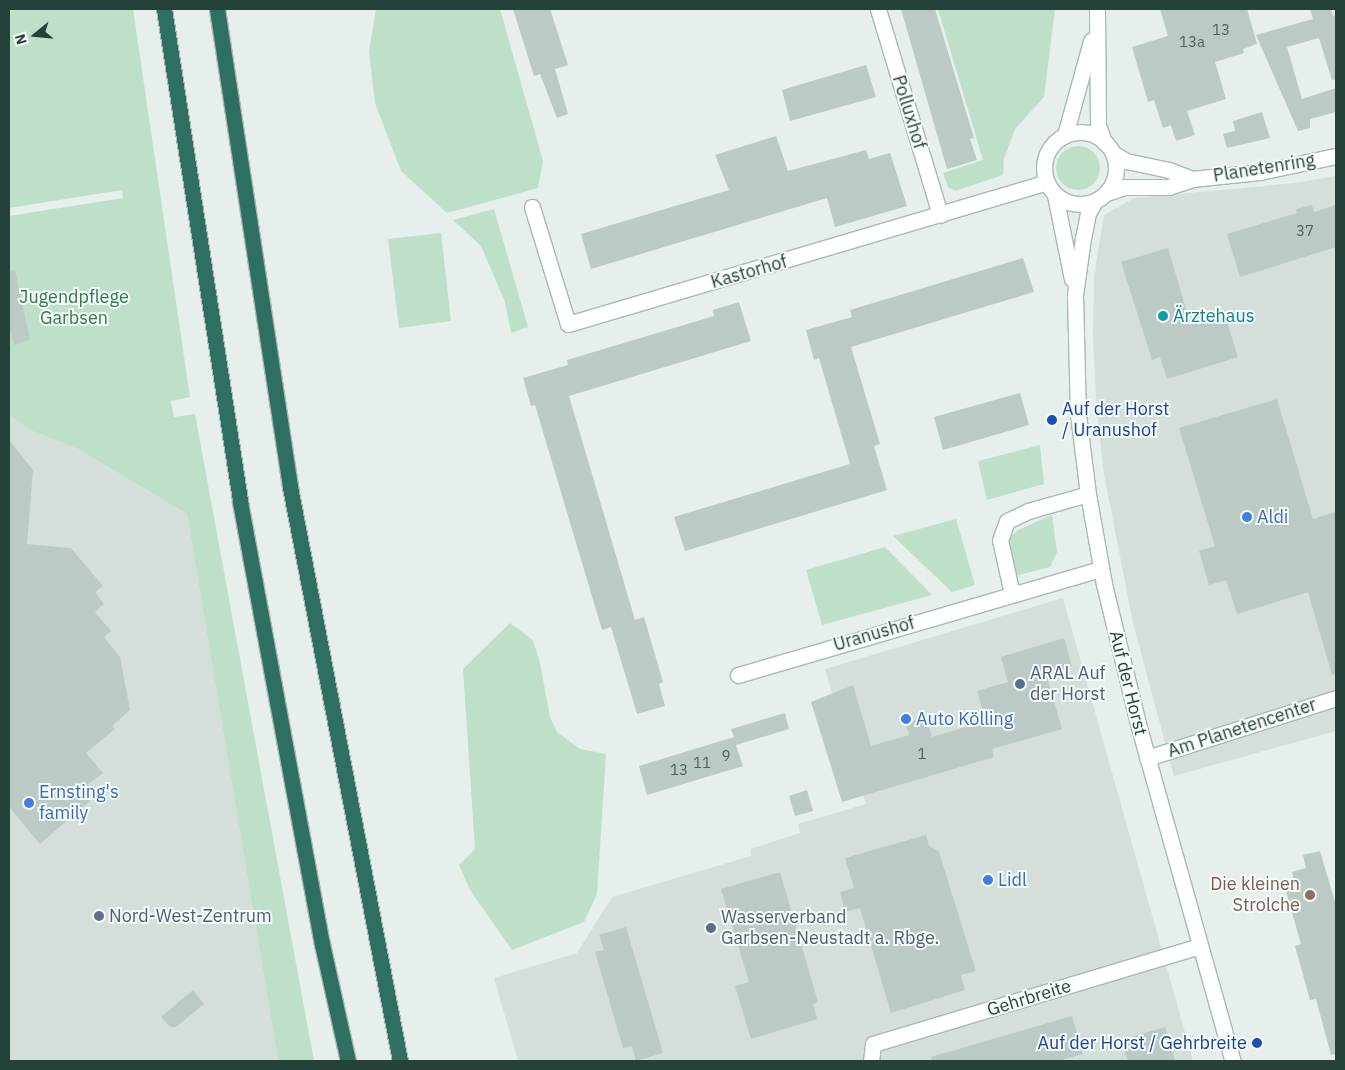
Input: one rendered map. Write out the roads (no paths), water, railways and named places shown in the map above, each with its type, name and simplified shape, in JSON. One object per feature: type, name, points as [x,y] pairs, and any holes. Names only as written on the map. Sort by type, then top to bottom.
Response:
[{"type":"highway","points":[[164,9],[240,502],[322,944],[348,1061]]},
{"type":"highway","points":[[217,9],[290,486],[400,1061]]},
{"type":"street","name":"Polluxhof","points":[[878,9],[940,215]]},
{"type":"street","points":[[1065,135],[1095,25],[1097,9]]},
{"type":"street","points":[[1095,25],[1098,125],[1109,147],[1116,167],[1114,181],[1101,197],[1074,203],[1051,188],[1046,156],[1053,143],[1065,135],[1078,132],[1092,134],[1109,147]]},
{"type":"street","name":"Planetenring","points":[[1109,147],[1126,161],[1169,170],[1192,179]]},
{"type":"street","name":"Planetenring","points":[[1101,197],[1124,187],[1168,187],[1192,179],[1260,172],[1336,156]]},
{"type":"street","name":"Kastorhof","points":[[532,207],[568,324],[940,215],[1051,188]]},
{"type":"street","name":"Auf der Horst","points":[[1051,188],[1066,237],[1075,296],[1078,414],[1088,494],[1101,569],[1147,758],[1233,1061]]},
{"type":"street","name":"Auf der Horst","points":[[1075,296],[1085,230],[1101,197]]},
{"type":"street","points":[[1012,594],[1000,540],[1007,521],[1028,511],[1088,494]]},
{"type":"street","name":"Uranushof","points":[[738,675],[1101,569]]},
{"type":"street","name":"Am Planetencenter","points":[[1147,758],[1336,698]]},
{"type":"street","name":"Gehrbreite","points":[[871,1061],[873,1044],[1200,946]]},
{"type":"place","name":"Ärztehaus","points":[[1163,316]]},
{"type":"place","name":"Auf der Horst / Uranushof","points":[[1052,420]]},
{"type":"place","name":"Aldi","points":[[1247,517]]},
{"type":"place","name":"ARAL Auf der Horst","points":[[1020,684]]},
{"type":"place","name":"Auto Kölling","points":[[906,719]]},
{"type":"place","name":"Ernsting's family","points":[[29,803]]},
{"type":"place","name":"Lidl","points":[[988,880]]},
{"type":"place","name":"Die kleinen Strolche","points":[[1310,895]]},
{"type":"place","name":"Nord-West-Zentrum","points":[[99,916]]},
{"type":"place","name":"Wasserverband Garbsen-Neustadt a. Rbge.","points":[[711,928]]},
{"type":"place","name":"Auf der Horst / Gehrbreite","points":[[1257,1043]]},
{"type":"park label","name":"Jugendpflege Garbsen","points":[[74,308]]}]
